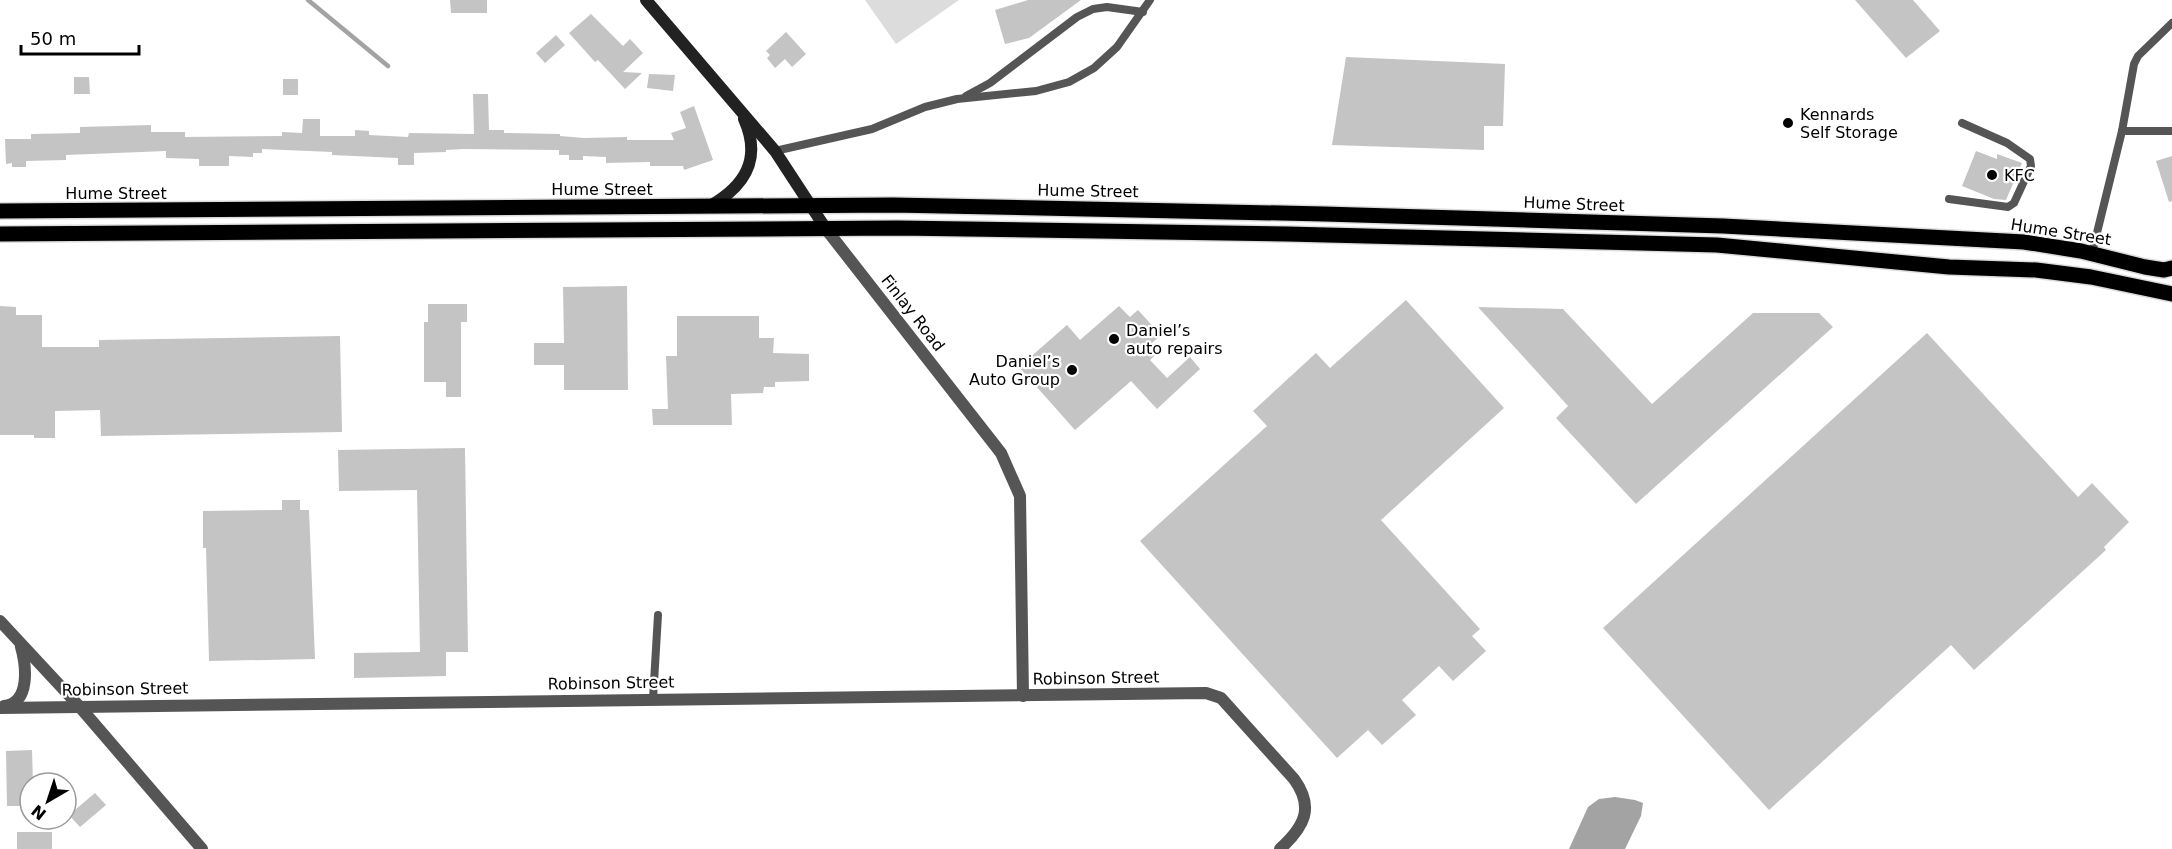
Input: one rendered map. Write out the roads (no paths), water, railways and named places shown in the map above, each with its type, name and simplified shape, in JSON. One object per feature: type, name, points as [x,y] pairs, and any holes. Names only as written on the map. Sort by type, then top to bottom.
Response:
[{"type":"main road","name":"Hume Street","points":[[0,212],[552,206],[706,208],[928,206],[1723,226],[2025,242],[2092,253],[2145,267],[2164,270],[2172,268]]},
{"type":"main road","points":[[0,234],[624,228],[826,229],[1275,234],[1717,245],[1949,267],[2036,270],[2091,277],[2172,294]]},
{"type":"street","name":"Finlay Road","points":[[646,0],[739,106],[775,151],[826,229],[1001,453],[1020,496],[1023,696]]},
{"type":"street","points":[[706,208],[726,197],[747,172],[752,143],[739,106]]},
{"type":"street","points":[[0,621],[80,706],[202,849]]},
{"type":"street","name":"Robinson Street","points":[[0,707],[10,705],[18,698],[22,690],[26,678],[26,666],[21,645]]},
{"type":"street","name":"Robinson Street","points":[[0,707],[1206,693],[1221,698],[1303,791],[1306,806],[1304,820],[1296,834],[1280,849]]},
{"type":"lane","points":[[775,151],[872,129],[925,107],[961,99],[1036,91],[1069,82],[1094,68],[1117,47],[1150,0]]},
{"type":"lane","points":[[961,99],[990,82],[1068,24],[1093,9],[1107,7],[1143,12]]},
{"type":"lane","points":[[2092,253],[2122,131],[2134,64],[2138,56],[2172,23]]},
{"type":"lane","points":[[1949,198],[2008,207],[2014,203],[2031,166],[2030,159],[2007,143],[1962,123]]},
{"type":"lane","points":[[2122,131],[2172,131]]},
{"type":"lane","points":[[653,699],[658,615]]},
{"type":"waterway","points":[[308,0],[388,66]]},
{"type":"place","name":"Kennards Self Storage","points":[[1788,123]]},
{"type":"place","name":"KFC","points":[[1992,175]]},
{"type":"place","name":"Daniel’s auto repairs","points":[[1114,339]]},
{"type":"place","name":"Daniel’s Auto Group","points":[[1072,370]]}]
